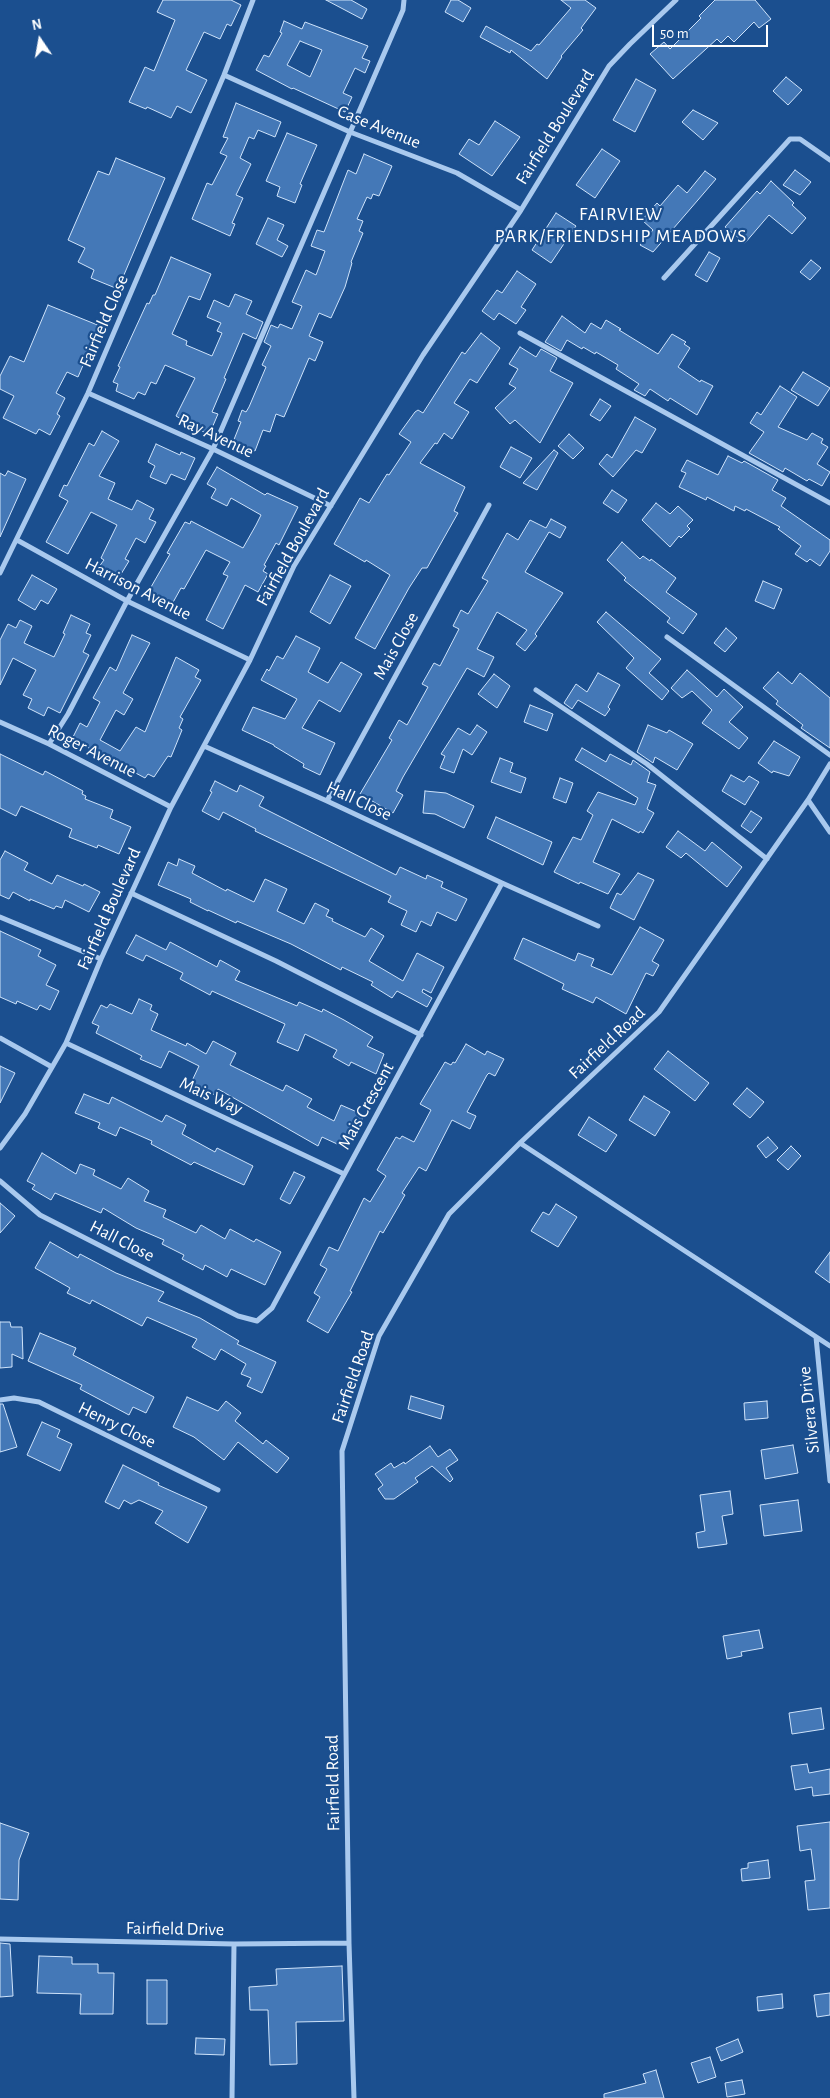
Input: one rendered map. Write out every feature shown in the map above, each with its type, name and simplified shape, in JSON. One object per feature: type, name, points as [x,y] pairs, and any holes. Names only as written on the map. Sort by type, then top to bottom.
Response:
[{"type":"street","name":"Fairfield Close","points":[[0,573],[88,393],[224,76],[253,0]]},
{"type":"street","points":[[49,744],[68,714],[127,602],[213,449],[403,10],[404,0]]},
{"type":"street","name":"Fairfield Boulevard","points":[[0,1148],[25,1114],[66,1043],[101,959],[171,807],[250,660],[294,566],[423,355],[520,210],[609,66],[676,0]]},
{"type":"street","name":"Case Avenue","points":[[224,76],[350,132],[457,173],[520,210]]},
{"type":"street","points":[[664,278],[790,139],[800,139],[830,160]]},
{"type":"street","points":[[520,333],[830,503]]},
{"type":"street","name":"Ray Avenue","points":[[88,393],[213,449],[331,506]]},
{"type":"street","name":"Mais Close","points":[[327,801],[489,505]]},
{"type":"street","name":"Harrison Avenue","points":[[17,540],[127,602],[250,660]]},
{"type":"street","points":[[666,637],[830,755]]},
{"type":"street","points":[[536,690],[647,764],[767,859]]},
{"type":"street","name":"Roger Avenue","points":[[0,722],[49,744],[171,807]]},
{"type":"street","name":"Hall Close","points":[[204,746],[598,926]]},
{"type":"street","name":"Fairfield Road","points":[[354,2098],[349,1944],[342,1451],[380,1336],[449,1214],[520,1143],[659,1012],[808,800],[830,764]]},
{"type":"street","points":[[808,800],[830,832]]},
{"type":"street","name":"Mais Crescent","points":[[238,1316],[257,1321],[272,1308],[502,883]]},
{"type":"street","points":[[131,893],[276,961],[421,1035]]},
{"type":"street","points":[[0,917],[101,959]]},
{"type":"street","points":[[0,1038],[52,1067]]},
{"type":"street","name":"Mais Way","points":[[66,1043],[344,1174]]},
{"type":"street","points":[[520,1143],[830,1346]]},
{"type":"street","name":"Hall Close","points":[[0,1181],[40,1215],[238,1316]]},
{"type":"street","name":"Silvera Drive","points":[[816,1337],[830,1481]]},
{"type":"street","name":"Henry Close","points":[[0,1400],[14,1398],[40,1402],[218,1490]]},
{"type":"street","name":"Fairfield Drive","points":[[0,1939],[234,1944],[349,1944]]},
{"type":"street","points":[[232,2098],[234,1944]]},
{"type":"building","points":[[163,0],[231,0],[241,5],[231,26],[227,24],[220,39],[204,32],[186,70],[207,80],[191,113],[177,106],[171,118],[147,107],[146,109],[129,102],[145,67],[154,71],[175,20],[157,12]]},
{"type":"building","points":[[326,0],[351,0],[367,9],[362,19]]},
{"type":"building","points":[[451,0],[458,0],[471,8],[463,22],[445,12]]},
{"type":"building","points":[[561,0],[585,0],[596,8],[581,28],[583,30],[561,56],[547,79],[511,50],[510,53],[480,37],[486,26],[531,51],[537,44],[539,45],[571,8]]},
{"type":"building","points":[[715,0],[755,0],[771,19],[759,28],[754,22],[734,42],[728,36],[721,43],[717,39],[673,79],[650,54],[664,42],[670,49],[701,18],[699,16]]},
{"type":"building","points":[[284,21],[302,29],[305,22],[368,46],[362,58],[370,61],[365,73],[355,68],[343,93],[352,97],[345,112],[292,89],[256,70],[264,55],[269,57],[282,33],[280,32]],"holes":[[[300,41],[322,50],[310,77],[287,65]]]},
{"type":"building","points":[[786,77],[802,90],[788,105],[773,91]]},
{"type":"building","points":[[636,79],[656,90],[635,132],[613,120]]},
{"type":"building","points":[[236,103],[281,122],[275,137],[258,130],[254,139],[249,137],[240,158],[251,164],[236,195],[243,198],[232,223],[235,224],[230,236],[192,219],[207,183],[212,185],[227,156],[220,153],[228,138],[223,137]]},
{"type":"building","points":[[693,110],[718,123],[703,140],[682,122]]},
{"type":"building","points":[[495,121],[520,137],[492,176],[459,154],[469,139],[479,145]]},
{"type":"building","points":[[287,133],[317,145],[300,184],[302,185],[295,203],[277,196],[280,187],[266,181]]},
{"type":"building","points":[[602,149],[620,161],[595,198],[576,185]]},
{"type":"building","points":[[364,154],[392,166],[379,196],[373,194],[371,199],[367,197],[357,219],[363,221],[359,231],[363,233],[351,262],[345,287],[331,318],[319,313],[309,336],[323,342],[315,361],[309,358],[284,417],[276,414],[270,432],[263,430],[255,451],[233,442],[241,422],[238,421],[242,410],[246,412],[249,407],[266,367],[262,365],[271,346],[264,342],[271,325],[278,328],[280,324],[292,329],[302,306],[292,302],[306,270],[316,275],[325,251],[311,246],[317,230],[324,232],[348,170],[356,174]]},
{"type":"building","points":[[116,158],[165,178],[118,289],[91,278],[94,270],[78,262],[85,248],[68,240],[98,171],[109,175]]},
{"type":"building","points":[[795,170],[811,182],[800,195],[783,185]]},
{"type":"building","points":[[705,171],[716,179],[653,252],[640,245],[653,230],[642,220],[657,203],[660,206],[678,185],[687,193]]},
{"type":"building","points":[[771,181],[794,203],[792,205],[806,218],[792,234],[769,215],[745,243],[725,227],[757,191],[760,194]]},
{"type":"building","points":[[556,213],[576,226],[551,263],[532,250]]},
{"type":"building","points":[[268,218],[284,225],[277,240],[288,246],[282,257],[256,244]]},
{"type":"building","points":[[709,252],[720,258],[707,282],[695,275]]},
{"type":"building","points":[[171,257],[211,274],[200,300],[189,296],[172,334],[187,341],[186,345],[212,356],[222,333],[217,331],[221,323],[207,317],[214,300],[229,307],[235,294],[252,301],[246,314],[263,322],[256,339],[243,333],[212,412],[218,414],[209,435],[176,416],[195,378],[165,365],[156,384],[151,382],[145,395],[138,392],[134,399],[116,391],[118,384],[113,382],[120,367],[118,366],[147,303],[149,304],[153,295],[155,295]]},
{"type":"building","points":[[811,260],[821,268],[810,280],[800,272]]},
{"type":"building","points":[[517,271],[536,284],[521,307],[526,310],[516,324],[499,313],[494,320],[482,311],[497,290],[502,293]]},
{"type":"building","points":[[48,305],[100,326],[78,377],[67,372],[56,393],[65,398],[57,414],[60,416],[50,435],[39,429],[36,434],[3,418],[14,396],[0,389],[0,376],[10,356],[24,362]]},
{"type":"building","points":[[562,316],[585,333],[591,323],[601,329],[606,320],[658,354],[672,334],[686,342],[684,344],[690,348],[678,367],[700,382],[701,380],[713,386],[697,415],[670,398],[668,401],[650,389],[645,396],[634,390],[639,384],[616,369],[618,365],[596,352],[595,354],[583,347],[582,349],[567,340],[561,351],[545,342]]},
{"type":"building","points":[[481,333],[500,348],[477,383],[470,379],[454,403],[469,412],[452,439],[444,433],[420,463],[465,487],[454,511],[458,513],[427,568],[422,568],[409,588],[375,649],[355,638],[390,575],[334,544],[360,498],[369,503],[387,474],[389,475],[411,442],[399,434],[415,412],[418,410],[423,413],[462,352],[465,354]]},
{"type":"building","points":[[520,347],[536,357],[541,349],[557,358],[550,371],[573,383],[540,443],[515,420],[510,424],[495,408],[516,388],[509,384],[518,369],[509,364]]},
{"type":"building","points":[[803,372],[830,388],[818,406],[791,390]]},
{"type":"building","points":[[780,386],[797,397],[778,427],[807,440],[812,433],[823,439],[821,443],[828,447],[817,464],[830,472],[822,486],[809,479],[807,481],[785,468],[783,472],[749,453],[764,432],[750,423],[757,412],[761,415]]},
{"type":"building","points":[[600,399],[611,406],[600,421],[590,415]]},
{"type":"building","points":[[635,417],[656,429],[642,453],[636,450],[613,477],[599,464],[607,454],[612,458]]},
{"type":"building","points":[[102,431],[119,441],[99,476],[115,483],[108,499],[132,510],[137,500],[154,509],[149,519],[156,522],[145,543],[136,538],[125,559],[129,561],[118,579],[98,568],[104,560],[101,558],[117,525],[91,512],[68,554],[46,542],[68,501],[59,496],[64,485],[67,486],[89,443],[94,446]]},
{"type":"building","points":[[569,434],[584,448],[573,459],[558,446]]},
{"type":"building","points":[[156,444],[180,455],[181,452],[195,458],[185,480],[171,474],[166,484],[150,477],[155,466],[148,462]]},
{"type":"building","points":[[511,447],[532,458],[520,478],[500,467]]},
{"type":"building","points":[[554,450],[558,453],[537,490],[523,483]]},
{"type":"building","points":[[728,456],[742,463],[744,461],[778,480],[772,490],[786,498],[781,506],[830,540],[830,551],[820,566],[810,559],[807,562],[795,554],[801,546],[778,529],[780,527],[746,509],[745,511],[735,506],[734,511],[707,497],[706,500],[679,487],[686,473],[681,471],[687,460],[718,475]]},
{"type":"building","points":[[217,467],[265,495],[267,493],[298,507],[279,545],[276,543],[264,565],[266,566],[263,571],[268,574],[258,592],[245,585],[223,629],[206,620],[228,576],[223,574],[230,562],[206,550],[184,589],[181,588],[171,606],[147,594],[170,554],[167,553],[185,522],[190,524],[191,521],[243,548],[256,525],[261,515],[231,498],[227,506],[211,498],[216,489],[207,484]]},
{"type":"building","points":[[8,471],[26,479],[0,537],[0,473],[5,476]]},
{"type":"building","points":[[612,490],[627,500],[618,513],[603,503]]},
{"type":"building","points":[[656,503],[670,514],[678,506],[693,520],[687,526],[690,529],[681,538],[679,536],[670,547],[642,520]]},
{"type":"building","points":[[551,519],[566,527],[560,538],[549,532],[525,572],[563,593],[535,634],[537,636],[525,651],[516,644],[527,630],[497,612],[477,649],[494,657],[484,677],[467,668],[403,777],[396,791],[403,795],[393,813],[360,794],[392,740],[389,738],[399,720],[407,725],[428,687],[422,684],[434,663],[440,666],[459,629],[453,626],[461,610],[468,614],[488,581],[482,578],[507,533],[518,540],[530,520],[546,528]]},
{"type":"building","points":[[622,542],[640,559],[643,556],[650,561],[651,559],[676,578],[666,592],[697,614],[683,634],[667,622],[670,618],[624,580],[626,578],[607,560]]},
{"type":"building","points":[[32,575],[57,589],[48,604],[41,600],[35,610],[18,600]]},
{"type":"building","points":[[330,575],[351,586],[330,624],[310,612]]},
{"type":"building","points":[[763,581],[782,589],[774,609],[755,601]]},
{"type":"building","points":[[606,612],[661,659],[649,673],[669,691],[662,700],[626,668],[634,658],[597,622]]},
{"type":"building","points":[[71,615],[90,624],[86,633],[91,635],[83,652],[89,655],[60,713],[48,707],[44,716],[28,708],[32,699],[23,695],[36,670],[13,658],[0,685],[0,640],[8,624],[16,628],[20,620],[32,626],[24,643],[54,657],[65,634],[63,633]]},
{"type":"building","points":[[726,628],[737,638],[725,652],[714,643]]},
{"type":"building","points":[[132,635],[150,643],[123,693],[133,699],[124,715],[116,710],[100,740],[120,751],[136,727],[145,732],[176,657],[199,670],[195,677],[201,680],[180,717],[183,719],[179,728],[182,730],[171,757],[168,756],[154,777],[148,774],[145,778],[72,739],[80,723],[87,727],[100,702],[93,698],[110,667],[116,671]]},
{"type":"building","points":[[296,636],[320,648],[308,672],[328,683],[341,662],[362,674],[340,712],[319,700],[302,728],[335,743],[320,775],[303,767],[304,764],[274,745],[242,730],[253,707],[285,719],[297,699],[261,680],[267,669],[269,671],[277,656],[283,659]]},
{"type":"building","points":[[687,670],[717,697],[724,689],[743,707],[729,722],[748,738],[739,749],[702,723],[712,710],[692,691],[682,698],[671,688]]},
{"type":"building","points":[[778,672],[792,684],[800,673],[830,698],[830,748],[801,728],[803,725],[776,704],[778,701],[763,688]]},
{"type":"building","points":[[598,673],[620,685],[605,716],[578,700],[572,709],[564,703],[576,684],[587,692]]},
{"type":"building","points":[[494,674],[510,686],[497,708],[478,694]]},
{"type":"building","points":[[530,705],[553,714],[547,731],[524,722]]},
{"type":"building","points":[[477,725],[487,732],[472,755],[463,749],[454,773],[440,768],[445,756],[441,754],[458,728],[470,735]]},
{"type":"building","points":[[648,725],[667,733],[669,730],[693,744],[677,770],[655,757],[653,763],[637,752]]},
{"type":"building","points":[[774,741],[800,757],[789,776],[773,771],[772,773],[758,763]]},
{"type":"building","points":[[582,748],[606,762],[610,754],[631,765],[633,760],[650,772],[647,782],[656,785],[647,809],[654,813],[643,833],[640,831],[639,833],[612,819],[593,862],[620,874],[608,894],[580,882],[579,884],[554,872],[573,837],[581,840],[593,815],[587,811],[598,792],[635,805],[638,798],[575,760]]},
{"type":"building","points":[[0,754],[43,775],[45,771],[83,791],[82,794],[86,796],[85,799],[113,810],[110,818],[131,827],[119,854],[98,845],[97,848],[69,837],[72,829],[21,806],[16,816],[0,808]]},
{"type":"building","points":[[500,758],[513,763],[510,772],[526,778],[521,793],[491,782]]},
{"type":"building","points":[[731,775],[744,782],[749,776],[759,782],[745,805],[722,791]]},
{"type":"building","points":[[560,778],[573,783],[566,803],[553,798]]},
{"type":"building","points":[[215,781],[237,792],[240,785],[264,797],[259,806],[396,875],[400,867],[426,879],[427,875],[443,882],[441,887],[467,899],[456,921],[437,912],[431,926],[421,921],[416,932],[401,925],[407,911],[388,902],[391,896],[255,831],[256,829],[223,812],[219,820],[202,811],[212,792],[210,791]]},
{"type":"building","points":[[425,791],[446,793],[474,806],[464,828],[435,814],[423,813]]},
{"type":"building","points":[[751,811],[762,818],[751,833],[741,826]]},
{"type":"building","points":[[496,817],[552,842],[543,865],[487,838]]},
{"type":"building","points":[[678,831],[705,851],[712,842],[742,867],[727,887],[686,853],[681,858],[666,847]]},
{"type":"building","points":[[5,851],[28,863],[24,870],[52,884],[57,875],[83,886],[84,884],[100,892],[89,912],[65,900],[62,908],[56,906],[54,909],[30,899],[30,901],[13,892],[9,899],[0,895],[0,860]]},
{"type":"building","points":[[179,859],[195,866],[192,873],[226,891],[227,889],[254,902],[265,879],[287,889],[277,911],[304,924],[315,903],[329,910],[326,916],[333,919],[332,921],[365,937],[371,928],[384,936],[369,961],[403,981],[417,953],[444,967],[431,993],[423,989],[422,992],[432,998],[427,1007],[397,991],[392,998],[371,985],[373,982],[342,967],[341,970],[291,944],[208,911],[190,902],[191,899],[158,885],[168,862],[177,866]]},
{"type":"building","points":[[638,873],[654,880],[634,920],[610,908],[617,893],[621,895]]},
{"type":"building","points":[[640,927],[664,940],[652,961],[659,965],[653,976],[646,973],[626,1014],[596,997],[593,1003],[562,989],[564,984],[514,959],[523,938],[575,961],[578,953],[594,959],[591,966],[612,975]]},
{"type":"building","points":[[0,931],[41,950],[38,956],[56,965],[46,985],[59,991],[50,1010],[40,1005],[37,1010],[17,1001],[16,1004],[0,997]]},
{"type":"building","points":[[136,935],[166,950],[170,942],[217,967],[220,960],[240,971],[235,980],[297,1006],[299,1002],[322,1012],[323,1009],[344,1020],[373,1037],[367,1046],[384,1054],[376,1074],[351,1062],[349,1066],[333,1057],[337,1050],[305,1034],[298,1051],[277,1042],[285,1024],[212,991],[210,995],[180,979],[183,973],[146,955],[143,961],[126,953]]},
{"type":"building","points":[[139,999],[152,1005],[150,1010],[158,1014],[151,1030],[186,1046],[187,1043],[206,1054],[213,1041],[236,1053],[230,1065],[283,1091],[286,1085],[312,1099],[307,1107],[334,1121],[341,1105],[364,1115],[348,1149],[322,1137],[318,1146],[218,1089],[215,1095],[191,1083],[199,1066],[169,1051],[161,1068],[140,1059],[142,1056],[96,1033],[99,1026],[92,1023],[101,1005],[107,1008],[110,1004],[132,1014]]},
{"type":"building","points":[[466,1044],[485,1055],[487,1051],[504,1059],[495,1076],[489,1073],[487,1075],[467,1112],[476,1116],[470,1129],[452,1120],[426,1171],[419,1167],[402,1193],[405,1195],[383,1233],[380,1231],[350,1291],[352,1292],[328,1333],[307,1321],[320,1297],[314,1293],[327,1269],[320,1265],[329,1247],[338,1251],[364,1198],[370,1202],[386,1176],[377,1170],[396,1137],[400,1139],[402,1136],[414,1142],[431,1110],[420,1104],[445,1062],[451,1065],[453,1062],[455,1063]]},
{"type":"building","points":[[668,1051],[709,1083],[695,1101],[654,1069]]},
{"type":"building","points":[[0,1066],[15,1073],[0,1103]]},
{"type":"building","points":[[747,1088],[764,1102],[750,1118],[733,1104]]},
{"type":"building","points":[[84,1094],[109,1104],[112,1097],[162,1122],[166,1115],[186,1125],[182,1134],[215,1152],[217,1148],[253,1166],[244,1185],[194,1162],[191,1165],[151,1144],[152,1141],[120,1127],[116,1136],[98,1128],[100,1123],[75,1113]]},
{"type":"building","points":[[644,1096],[670,1112],[655,1136],[629,1120]]},
{"type":"building","points":[[589,1117],[617,1135],[606,1152],[578,1135]]},
{"type":"building","points":[[768,1137],[778,1148],[766,1158],[757,1146]]},
{"type":"building","points":[[791,1146],[801,1156],[788,1170],[777,1160]]},
{"type":"building","points":[[42,1153],[76,1174],[80,1164],[95,1170],[93,1175],[121,1189],[128,1178],[149,1191],[144,1201],[166,1210],[163,1217],[196,1233],[201,1225],[225,1239],[230,1229],[254,1242],[256,1239],[281,1252],[265,1285],[231,1269],[227,1277],[205,1265],[203,1270],[182,1259],[184,1255],[162,1244],[164,1240],[136,1228],[103,1208],[101,1213],[55,1193],[51,1200],[32,1189],[35,1185],[27,1181]]},
{"type":"building","points":[[294,1172],[305,1177],[290,1204],[280,1199]]},
{"type":"building","points":[[0,1203],[15,1216],[0,1233]]},
{"type":"building","points":[[556,1204],[577,1217],[558,1247],[531,1231],[543,1212],[549,1215]]},
{"type":"building","points":[[50,1242],[78,1258],[80,1254],[116,1273],[164,1292],[158,1301],[200,1318],[239,1341],[237,1344],[276,1362],[262,1393],[247,1386],[251,1378],[241,1374],[246,1364],[221,1349],[215,1360],[192,1347],[197,1339],[147,1317],[142,1326],[92,1300],[90,1304],[67,1293],[70,1288],[35,1268]]},
{"type":"building","points":[[830,1252],[830,1283],[815,1272]]},
{"type":"building","points":[[0,1322],[10,1322],[11,1327],[22,1327],[23,1359],[12,1354],[12,1367],[0,1368]]},
{"type":"building","points":[[40,1333],[76,1348],[73,1355],[154,1397],[146,1413],[133,1407],[129,1415],[80,1389],[82,1385],[28,1361]]},
{"type":"building","points":[[411,1396],[444,1406],[441,1419],[408,1409]]},
{"type":"building","points":[[187,1397],[218,1411],[226,1401],[241,1413],[235,1421],[263,1444],[266,1440],[289,1458],[277,1473],[238,1442],[224,1460],[194,1437],[173,1427]]},
{"type":"building","points":[[767,1401],[768,1418],[745,1420],[744,1403]]},
{"type":"building","points":[[0,1404],[3,1404],[17,1447],[0,1452]]},
{"type":"building","points":[[42,1422],[60,1430],[57,1437],[72,1444],[60,1471],[27,1455]]},
{"type":"building","points":[[793,1445],[798,1473],[765,1479],[761,1450]]},
{"type":"building","points":[[430,1446],[438,1457],[450,1449],[458,1460],[446,1468],[453,1479],[450,1482],[432,1466],[415,1478],[418,1482],[394,1499],[385,1499],[378,1489],[383,1485],[375,1474],[391,1463],[394,1468],[404,1462],[405,1464]]},
{"type":"building","points":[[123,1465],[159,1483],[158,1485],[207,1507],[188,1543],[155,1523],[163,1511],[139,1500],[131,1504],[124,1500],[119,1509],[105,1502]]},
{"type":"building","points":[[730,1491],[733,1514],[722,1516],[727,1544],[698,1548],[696,1533],[705,1531],[700,1495]]},
{"type":"building","points":[[798,1500],[802,1531],[764,1536],[760,1505]]},
{"type":"building","points":[[759,1630],[763,1648],[741,1652],[742,1656],[727,1659],[723,1636]]},
{"type":"building","points":[[821,1708],[824,1729],[792,1734],[789,1713]]},
{"type":"building","points":[[807,1764],[809,1773],[830,1769],[830,1794],[813,1796],[812,1787],[795,1790],[791,1766]]},
{"type":"building","points":[[830,1822],[830,1908],[808,1910],[805,1881],[815,1880],[811,1849],[800,1851],[797,1826]]},
{"type":"building","points":[[0,1823],[29,1833],[19,1860],[18,1900],[0,1899]]},
{"type":"building","points":[[768,1860],[770,1878],[742,1881],[741,1869],[748,1868],[748,1863]]},
{"type":"building","points":[[0,1943],[10,1944],[13,1996],[0,1997]]},
{"type":"building","points":[[39,1956],[72,1957],[72,1964],[98,1964],[98,1973],[114,1973],[113,2014],[80,2014],[81,1994],[37,1993]]},
{"type":"building","points":[[342,1966],[344,2021],[296,2022],[297,2064],[270,2065],[268,2010],[250,2010],[249,1987],[277,1985],[276,1969]]},
{"type":"building","points":[[147,1980],[167,1980],[167,2024],[147,2024]]},
{"type":"building","points":[[830,1993],[830,2015],[817,2017],[814,1995]]},
{"type":"building","points":[[782,1994],[783,2008],[758,2011],[757,1997]]},
{"type":"building","points":[[196,2038],[225,2039],[224,2055],[195,2054]]},
{"type":"building","points":[[738,2039],[743,2052],[721,2061],[716,2048]]},
{"type":"building","points":[[710,2057],[716,2077],[698,2083],[691,2063]]},
{"type":"building","points":[[656,2070],[664,2098],[604,2098],[604,2094],[646,2083],[643,2074]]},
{"type":"building","points":[[742,2080],[745,2094],[727,2097],[725,2083]]},
{"type":"district","name":"FAIRVIEW PARK/FRIENDSHIP MEADOWS","points":[[621,225]]}]
